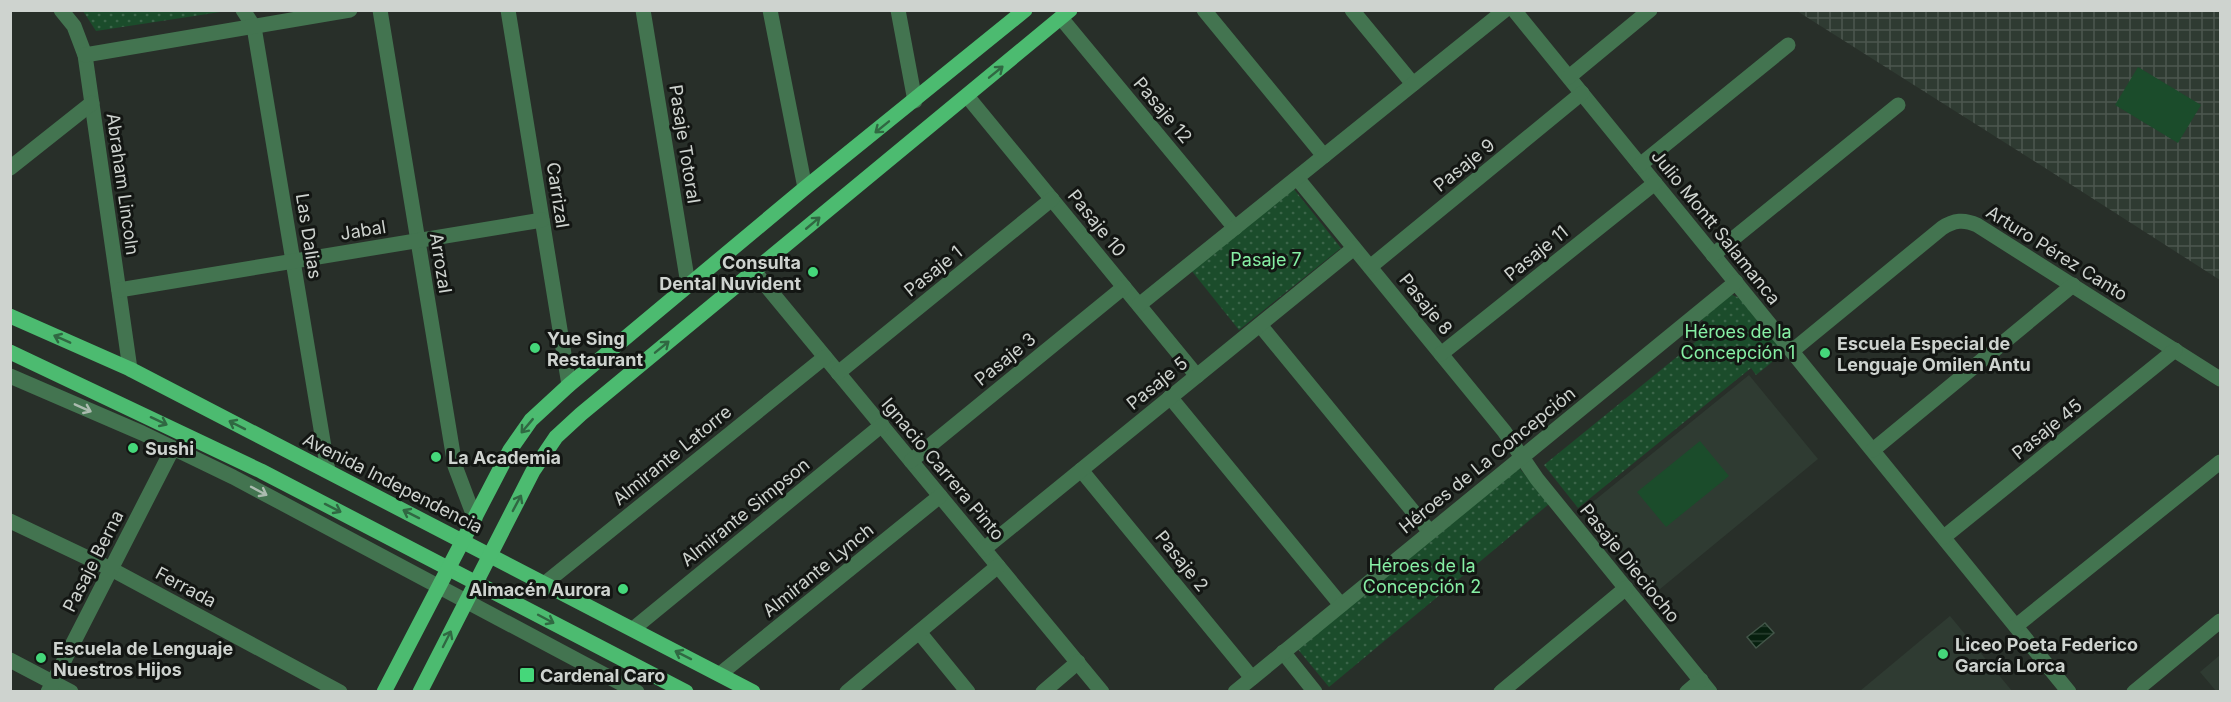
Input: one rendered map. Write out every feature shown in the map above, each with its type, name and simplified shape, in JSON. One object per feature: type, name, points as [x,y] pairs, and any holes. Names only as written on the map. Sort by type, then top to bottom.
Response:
[{"type":"main road","points":[[384,692],[520,434],[531,420],[688,284],[1026,10]]},
{"type":"main road","points":[[420,692],[533,471],[556,437],[1066,14]]},
{"type":"main road","name":"Avenida Independencia","points":[[10,316],[130,369],[753,692]]},
{"type":"main road","points":[[10,352],[241,461],[686,692]]},
{"type":"street","name":"Abraham Lincoln","points":[[61,10],[74,26],[85,55],[130,369]]},
{"type":"street","name":"Las Dalias","points":[[243,10],[254,27],[328,471]]},
{"type":"street","points":[[85,55],[350,10]]},
{"type":"street","name":"Arrozal","points":[[380,10],[455,466],[475,519]]},
{"type":"street","name":"Carrizal","points":[[508,10],[569,385]]},
{"type":"street","name":"Pasaje Totoral","points":[[643,10],[688,284]]},
{"type":"street","points":[[770,10],[805,188]]},
{"type":"street","points":[[898,10],[915,101]]},
{"type":"street","points":[[1204,10],[1324,156]]},
{"type":"street","points":[[1352,10],[1413,84]]},
{"type":"street","points":[[1139,305],[1505,10]]},
{"type":"street","name":"Julio Montt Salamanca","points":[[1514,10],[2069,692]]},
{"type":"street","points":[[1569,77],[1650,10]]},
{"type":"street","name":"Pasaje 12","points":[[1066,14],[1235,228]]},
{"type":"street","points":[[1641,165],[1788,45]]},
{"type":"street","name":"Pasaje 9","points":[[1370,267],[1582,93]]},
{"type":"street","name":"Pasaje 10","points":[[967,96],[1197,376]]},
{"type":"street","points":[[10,168],[92,104]]},
{"type":"street","points":[[1713,255],[1898,105]]},
{"type":"street","name":"Pasaje 8","points":[[1297,178],[1504,431],[1522,457]]},
{"type":"street","name":"Pasaje 11","points":[[1441,354],[1655,183]]},
{"type":"street","name":"Pasaje 1","points":[[838,373],[1052,199]]},
{"type":"street","name":"Jabal","points":[[118,290],[542,220]]},
{"type":"street","name":"Arturo Pérez Canto","points":[[1792,351],[1942,228],[1953,222],[1966,221],[1977,225],[2220,379]]},
{"type":"street","name":"Pasaje 5","points":[[984,549],[1354,248]]},
{"type":"street","name":"Ignacio Carrera Pinto","points":[[754,271],[1102,692]]},
{"type":"street","name":"Héroes de La Concepción","points":[[1235,692],[1736,282]]},
{"type":"street","points":[[1873,450],[2073,285]]},
{"type":"street","name":"Pasaje 3","points":[[911,461],[1124,287]]},
{"type":"street","points":[[1260,325],[1430,532]]},
{"type":"street","name":"Pasaje 45","points":[[1944,537],[2175,350]]},
{"type":"street","name":"Almirante Latorre","points":[[544,584],[825,357]]},
{"type":"street","points":[[10,376],[173,448],[439,586],[636,692]]},
{"type":"street","points":[[1170,397],[1341,605]]},
{"type":"street","name":"Almirante Simpson","points":[[633,629],[882,425]]},
{"type":"street","name":"Pasaje Berna","points":[[50,687],[173,448]]},
{"type":"street","name":"Pasaje Dieciocho","points":[[1522,457],[1537,479],[1706,686]]},
{"type":"street","points":[[2016,626],[2220,462]]},
{"type":"street","name":"Pasaje 2","points":[[1081,470],[1252,678]]},
{"type":"street","name":"Almirante Lynch","points":[[720,674],[940,496]]},
{"type":"street","name":"Ferrada","points":[[10,521],[111,569],[340,692]]},
{"type":"street","points":[[847,692],[998,566]]},
{"type":"street","points":[[1501,692],[1626,588]]},
{"type":"street","points":[[2134,692],[2220,621]]},
{"type":"street","points":[[919,632],[968,692]]},
{"type":"street","points":[[1283,652],[1315,692]]},
{"type":"street","points":[[10,660],[50,687],[71,692]]},
{"type":"street","points":[[1043,692],[1078,662]]},
{"type":"street","points":[[1687,692],[1706,686]]},
{"type":"shaded area","points":[[1797,11],[2220,11],[2220,280],[2042,166]]},
{"type":"shaded area","points":[[1749,375],[1818,459],[1654,594],[1584,509]]},
{"type":"shaded area","name":"Liceo Poeta Federico García Lorca","points":[[1950,616],[2012,691],[1860,691]]},
{"type":"shaded area","points":[[1765,623],[1774,633],[1756,648],[1747,637]]},
{"type":"shaded area","points":[[2220,655],[2220,691],[2216,691],[2200,672]]},
{"type":"green space","points":[[83,11],[227,11],[96,31]]},
{"type":"green space","points":[[2138,67],[2201,105],[2178,143],[2115,105]]},
{"type":"green space","name":"Pasaje 7","points":[[1293,188],[1341,248],[1239,330],[1191,270]]},
{"type":"green space","name":"Héroes de la Concepción 1","points":[[1730,294],[1742,299],[1780,347],[1777,358],[1756,375],[1751,368],[1578,508],[1544,465],[1710,330],[1701,318]]},
{"type":"green space","points":[[1700,441],[1729,476],[1666,527],[1637,492]]},
{"type":"green space","name":"Héroes de la Concepción 2","points":[[1516,464],[1549,504],[1329,687],[1296,647]]},
{"type":"place","name":"Consulta Dental Nuvident","points":[[813,272]]},
{"type":"place","name":"Yue Sing Restaurant","points":[[535,348]]},
{"type":"place","name":"Escuela Especial de Lenguaje Omilen Antu","points":[[1825,353]]},
{"type":"place","name":"Sushi","points":[[133,448]]},
{"type":"place","name":"La Academia","points":[[436,457]]},
{"type":"place","name":"Almacén Aurora","points":[[623,589]]},
{"type":"place","name":"Liceo Poeta Federico García Lorca","points":[[1943,654]]},
{"type":"place","name":"Escuela de Lenguaje Nuestros Hijos","points":[[41,658]]},
{"type":"place","name":"Cardenal Caro","points":[[527,675]]}]
